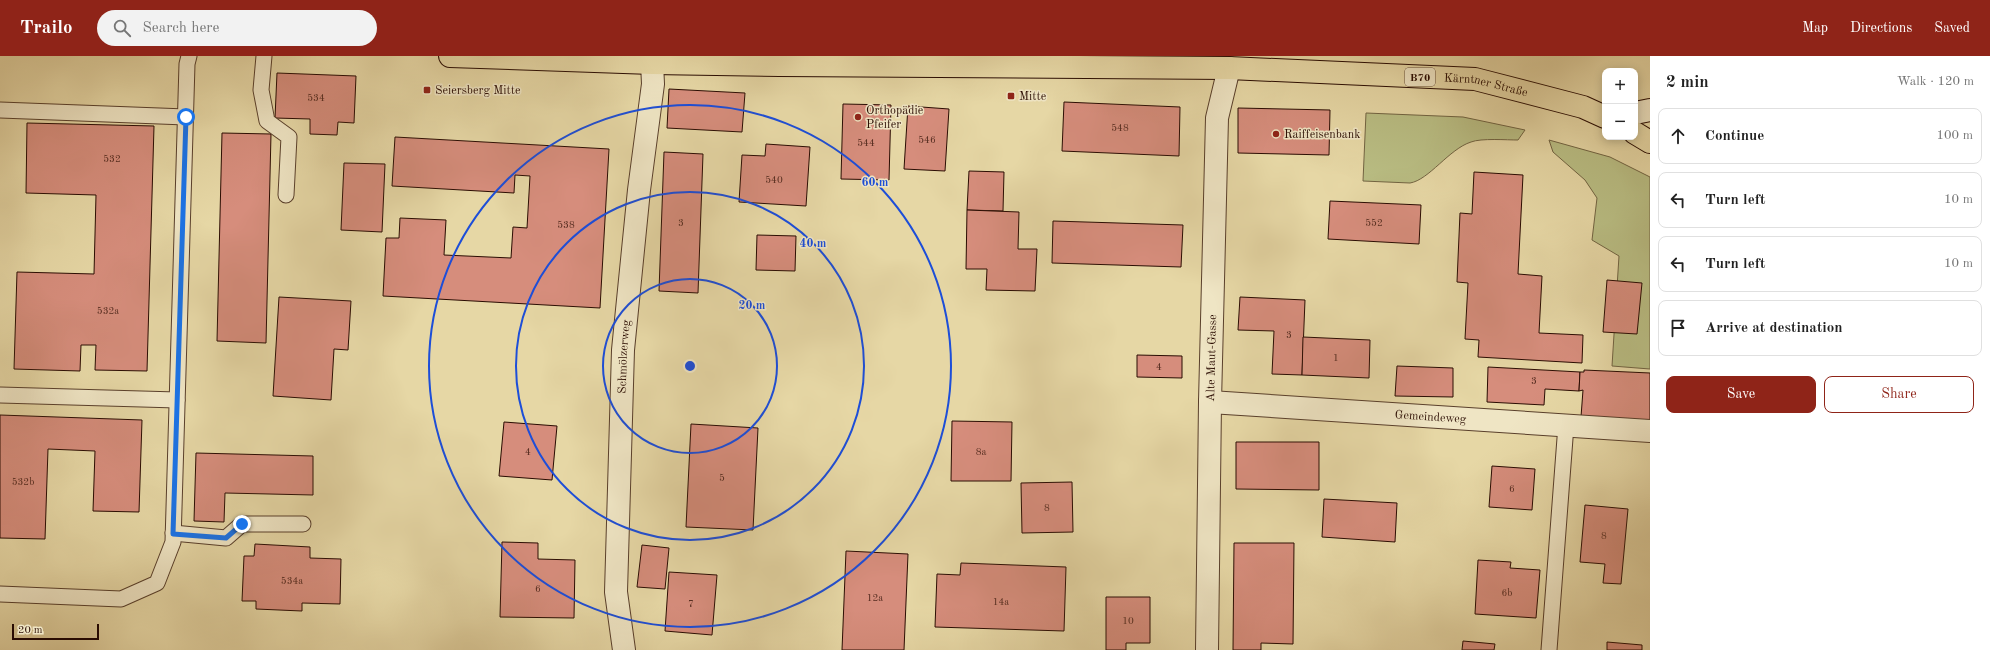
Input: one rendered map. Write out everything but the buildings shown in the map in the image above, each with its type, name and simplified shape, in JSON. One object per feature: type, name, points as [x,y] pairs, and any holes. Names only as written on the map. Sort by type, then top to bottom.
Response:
[{"type":"main road","name":"Kärntner Straße","points":[[450,56],[583,58],[652,63],[899,60],[1179,69],[1230,62],[1474,79],[1582,107],[1602,116]]},
{"type":"main road","points":[[1638,135],[1650,142]]},
{"type":"street","name":"Alte Maut-Gasse","points":[[1207,650],[1210,402],[1217,118],[1230,62]]},
{"type":"street","name":"Schmölzerweg","points":[[624,650],[616,592],[623,350],[639,190],[652,92],[652,63]]},
{"type":"street","points":[[1638,112],[1650,110]]},
{"type":"street","name":"Gemeindeweg","points":[[1210,402],[1650,430]]},
{"type":"lane","points":[[0,594],[121,599],[157,583],[173,542],[187,64],[189,56]]},
{"type":"lane","points":[[264,56],[261,90],[267,121],[289,137],[286,195]]},
{"type":"lane","points":[[0,110],[186,117]]},
{"type":"lane","points":[[0,395],[177,400]]},
{"type":"lane","points":[[1548,650],[1566,425]]},
{"type":"lane","points":[[173,534],[226,538],[242,524],[303,524]]},
{"type":"green space","points":[[1366,113],[1463,117],[1525,130],[1518,140],[1481,140],[1471,142],[1455,151],[1432,171],[1417,181],[1410,183],[1363,181]]},
{"type":"green space","points":[[1549,140],[1610,157],[1650,177],[1650,369],[1612,366],[1619,256],[1592,240],[1597,198],[1585,180],[1553,152]]},
{"type":"place","name":"Seiersberg Mitte","points":[[427,90]]},
{"type":"place","name":"Mitte","points":[[1011,96]]},
{"type":"place","name":"Orthopädie Pfeifer","points":[[858,117]]},
{"type":"place","name":"Raiffeisenbank","points":[[1276,134]]},
{"type":"route","points":[[186,117],[173,534],[226,538],[242,524]]}]
